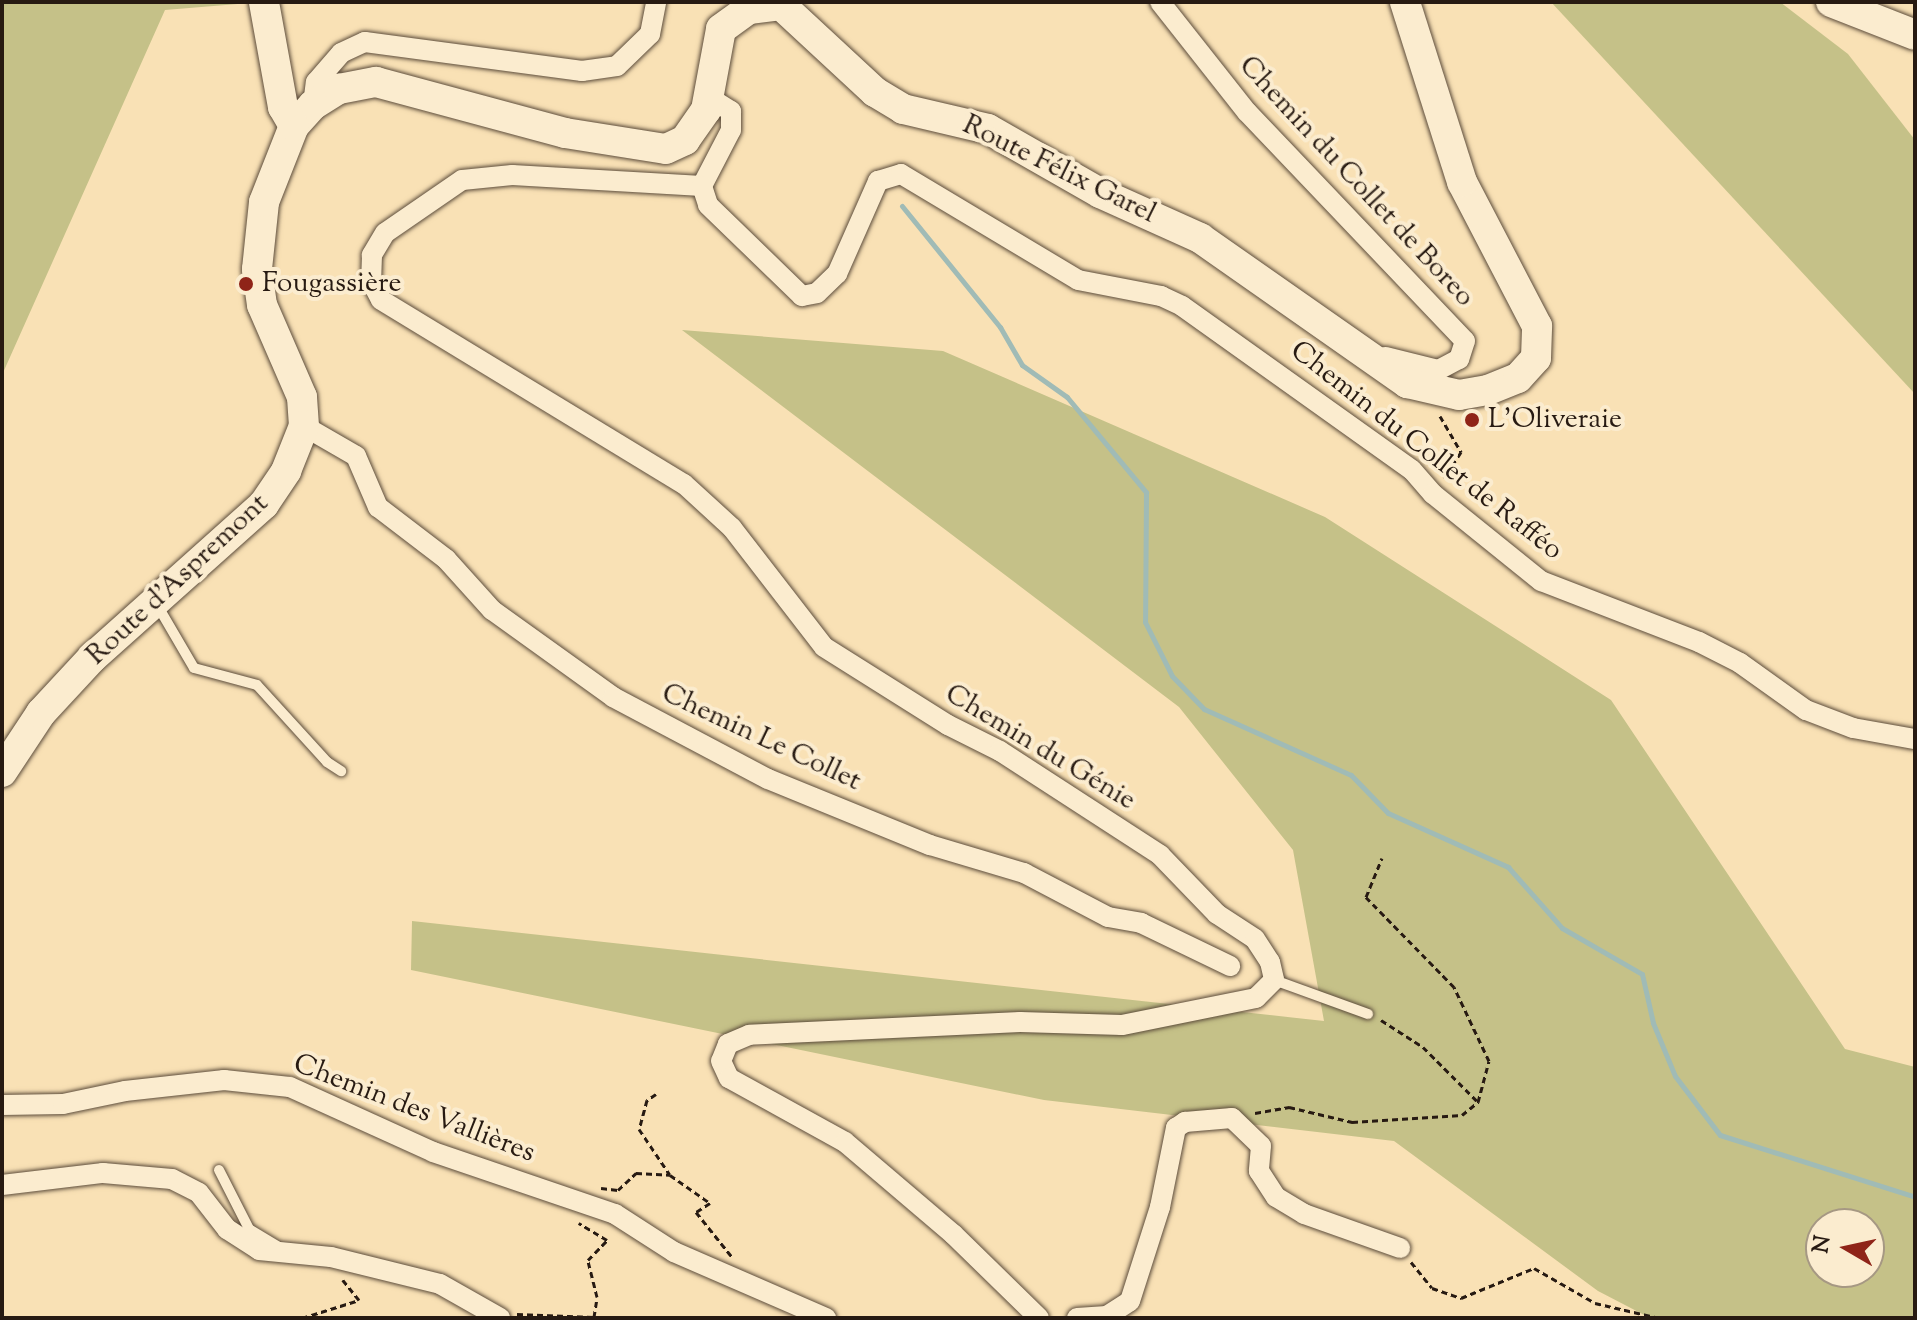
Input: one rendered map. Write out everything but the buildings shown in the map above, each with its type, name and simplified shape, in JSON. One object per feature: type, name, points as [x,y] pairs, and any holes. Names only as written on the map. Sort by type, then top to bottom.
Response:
[{"type":"street","points":[[264,2],[283,107],[303,116]]},
{"type":"street","points":[[304,426],[302,397],[262,305],[257,269],[264,202],[316,82],[341,53],[365,42],[582,71],[617,66],[650,34],[656,2]]},
{"type":"street","name":"Chemin du Collet de Boreo","points":[[1160,2],[1247,112],[1465,341],[1459,359],[1438,370],[1408,366],[1376,352],[1364,356]]},
{"type":"street","name":"Route Félix Garel","points":[[303,116],[352,83],[386,83],[565,133],[653,150],[685,140],[701,121],[710,98],[721,29],[749,9],[781,5],[875,92],[903,109],[974,122],[1100,193],[1200,238],[1364,356],[1424,389],[1459,395],[1518,378],[1536,358],[1537,326],[1462,182],[1405,2]]},
{"type":"street","points":[[1831,2],[1915,35]]},
{"type":"street","points":[[702,186],[731,130],[731,111],[710,98]]},
{"type":"street","name":"Chemin du Collet de Rafféo","points":[[702,186],[708,205],[802,296],[817,293],[837,274],[878,181],[901,174],[1078,280],[1161,296],[1182,306],[1412,470],[1433,494],[1541,581],[1699,642],[1740,663],[1806,710],[1853,728],[1915,739]]},
{"type":"street","name":"Chemin du Génie","points":[[702,186],[512,175],[462,180],[385,233],[372,255],[371,281],[381,300],[684,484],[732,528],[824,647],[948,725],[1000,751],[1160,855],[1217,914],[1255,939],[1270,962],[1274,980]]},
{"type":"street","name":"Route d'Aspremont","points":[[2,772],[63,688],[264,504],[286,471],[304,426]]},
{"type":"street","name":"Chemin Le Collet","points":[[304,426],[356,456],[378,507],[446,559],[492,610],[613,697],[768,779],[930,845],[1024,873],[1108,917],[1141,923],[1230,966]]},
{"type":"street","points":[[1039,1318],[953,1234],[845,1142],[729,1078],[721,1061],[728,1044],[749,1035],[1020,1022],[1122,1025],[1256,998],[1274,980]]},
{"type":"street","name":"Chemin des Vallières","points":[[2,1105],[63,1104],[125,1091],[257,1080],[290,1087],[433,1152],[615,1214],[674,1252],[732,1273],[826,1318]]},
{"type":"street","points":[[1077,1318],[1107,1316],[1130,1301],[1160,1207],[1176,1128],[1185,1122],[1232,1118],[1261,1146],[1259,1171],[1276,1197],[1304,1214],[1400,1248]]},
{"type":"street","points":[[2,1185],[103,1173],[159,1176],[199,1193],[245,1243],[293,1256],[331,1257],[440,1284],[496,1316]]},
{"type":"lane","points":[[155,603],[194,668],[257,685],[327,762],[341,771]]},
{"type":"lane","points":[[1274,980],[1368,1014]]},
{"type":"lane","points":[[219,1170],[249,1229],[293,1256]]},
{"type":"path","points":[[1424,389],[1461,452],[1433,494]]},
{"type":"path","points":[[1232,1118],[1289,1107],[1352,1122],[1462,1115],[1478,1102],[1489,1061],[1454,987],[1366,897],[1382,858]]},
{"type":"path","points":[[1368,1014],[1423,1047],[1478,1102]]},
{"type":"path","points":[[656,1094],[647,1100],[639,1129],[670,1175],[710,1203],[696,1212],[722,1240],[736,1263],[732,1273]]},
{"type":"path","points":[[496,1316],[594,1317],[597,1297],[588,1260],[607,1240],[562,1213],[561,1196],[579,1186],[618,1190],[636,1173],[670,1175]]},
{"type":"path","points":[[1400,1248],[1432,1288],[1461,1298],[1534,1268],[1595,1303],[1659,1318]]},
{"type":"path","points":[[302,1318],[359,1300],[350,1284],[336,1277]]},
{"type":"shaded area","points":[[2,2],[263,2],[165,10],[2,375]]},
{"type":"shaded area","points":[[1551,2],[1780,2],[1848,54],[1915,140],[1915,394]]},
{"type":"shaded area","points":[[682,330],[943,351],[1325,517],[1611,700],[1845,1049],[1915,1067],[1915,1318],[1650,1318],[1598,1291],[1394,1141],[1044,1100],[411,970],[412,921],[1324,1021],[1293,850],[1179,707]]},
{"type":"waterway","points":[[902,206],[1000,327],[1022,365],[1067,397],[1146,492],[1145,622],[1172,676],[1204,709],[1351,775],[1388,813],[1508,867],[1562,928],[1642,974],[1653,1023],[1675,1076],[1720,1135],[1915,1197]]},
{"type":"place","name":"Fougassière","points":[[246,284]]},
{"type":"place","name":"L'Oliveraie","points":[[1472,420]]}]
